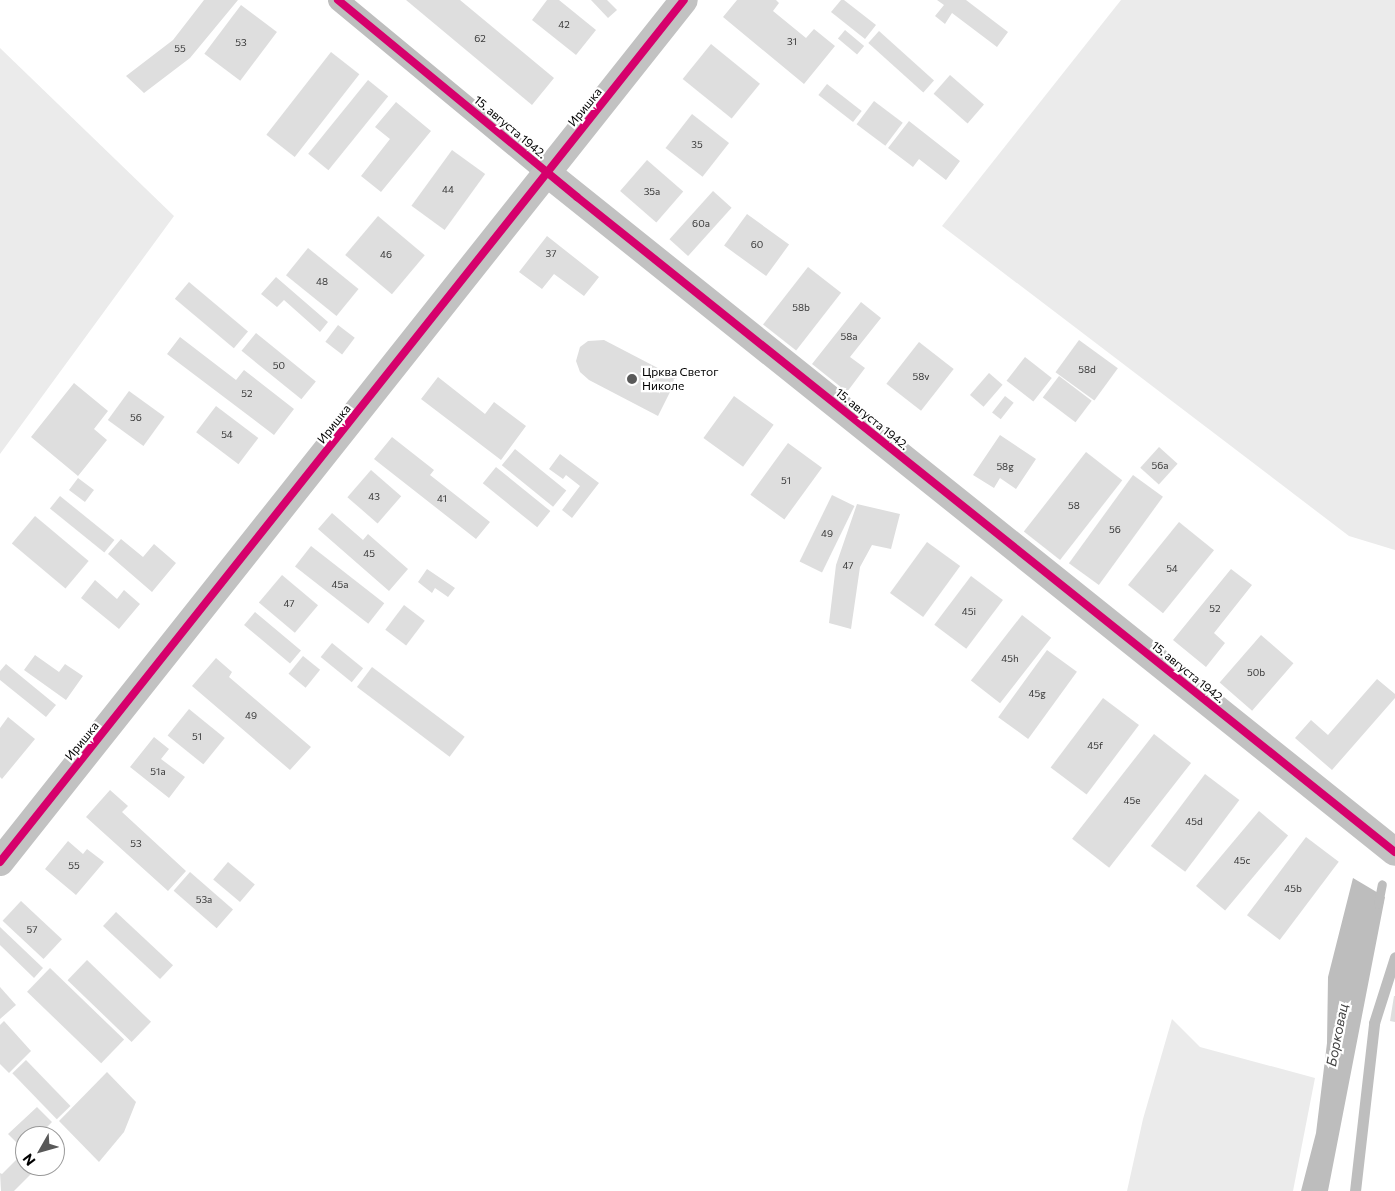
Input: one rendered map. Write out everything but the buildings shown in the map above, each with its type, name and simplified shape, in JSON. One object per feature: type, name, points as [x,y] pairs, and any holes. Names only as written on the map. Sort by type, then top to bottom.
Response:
[{"type":"street","name":"15. августа 1942.","points":[[338,0],[547,172],[1395,852]]},
{"type":"street","name":"Иришка","points":[[0,862],[684,0]]},
{"type":"lane","points":[[1355,1191],[1374,1023],[1395,957]]},
{"type":"shaded area","points":[[1121,0],[1395,0],[1395,550],[1349,536],[942,226]]},
{"type":"shaded area","points":[[0,48],[174,216],[0,454]]},
{"type":"shaded area","points":[[1172,1019],[1200,1047],[1315,1078],[1293,1191],[1127,1191],[1143,1119]]},
{"type":"water","points":[[1353,878],[1385,897],[1328,1191],[1301,1191],[1316,1133],[1327,1043],[1328,977]]},
{"type":"waterway","name":"Борковац","points":[[1378,904],[1382,884]]},
{"type":"cycle path","points":[[338,0],[577,197],[1395,852]]},
{"type":"cycle path","points":[[0,862],[684,0]]},
{"type":"place","name":"Црква Светог Николе","points":[[632,379]]}]
